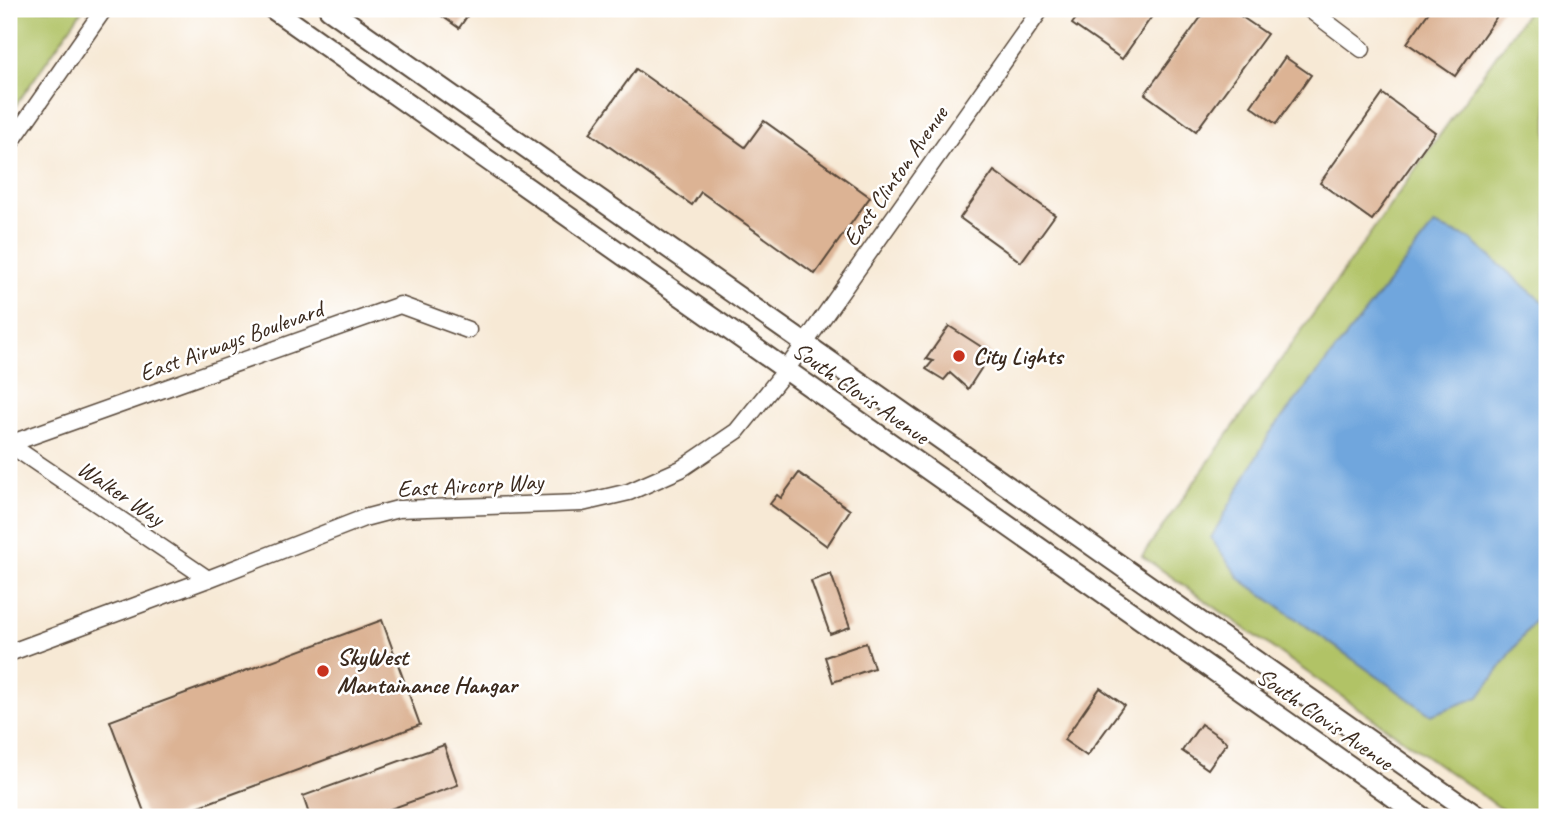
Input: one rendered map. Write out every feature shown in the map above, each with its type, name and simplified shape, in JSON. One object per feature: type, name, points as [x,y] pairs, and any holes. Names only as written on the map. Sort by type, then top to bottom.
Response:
[{"type":"main road","name":"South Clovis Avenue","points":[[273,9],[1422,817]]},
{"type":"main road","name":"South Clovis Avenue","points":[[329,9],[1478,817]]},
{"type":"main road","points":[[1130,612],[1149,586]]},
{"type":"street","points":[[9,145],[104,9]]},
{"type":"street","name":"East Clinton Avenue","points":[[786,370],[1041,9]]},
{"type":"street","points":[[1309,9],[1362,49]]},
{"type":"street","name":"East Airways Boulevard","points":[[9,444],[400,305],[468,330]]},
{"type":"street","name":"East Aircorp Way","points":[[9,653],[364,518],[398,509],[582,503],[629,492],[681,468],[737,431],[786,370]]},
{"type":"street","name":"Walker Way","points":[[9,444],[208,579]]},
{"type":"green space","points":[[9,9],[83,9],[9,115]]},
{"type":"green space","points":[[1529,9],[1547,9],[1547,817],[1513,817],[1142,556]]},
{"type":"water","points":[[1434,225],[1469,238],[1547,306],[1547,603],[1479,697],[1431,715],[1240,579],[1211,538],[1270,433]]},
{"type":"building","points":[[432,9],[472,9],[459,28]]},
{"type":"building","points":[[1083,9],[1157,9],[1122,59],[1072,24]]},
{"type":"building","points":[[1207,9],[1230,9],[1267,34],[1196,131],[1145,94]]},
{"type":"building","points":[[1431,9],[1502,9],[1455,76],[1407,43]]},
{"type":"building","points":[[1285,57],[1311,75],[1276,124],[1251,106]]},
{"type":"building","points":[[636,69],[745,147],[764,121],[870,197],[815,274],[701,192],[692,205],[590,133]]},
{"type":"building","points":[[1383,94],[1435,132],[1372,220],[1320,183]]},
{"type":"building","points":[[994,171],[1055,215],[1021,262],[960,218]]},
{"type":"building","name":"City Lights","points":[[949,326],[991,353],[968,389],[950,373],[944,380],[926,369],[933,361],[926,359]]},
{"type":"building","points":[[799,473],[850,510],[827,546],[770,504],[777,495],[781,498]]},
{"type":"building","points":[[831,574],[850,627],[830,634],[811,581]]},
{"type":"building","name":"SkyWest Mantainance Hangar","points":[[382,620],[420,725],[170,817],[146,817],[110,721]]},
{"type":"building","points":[[866,643],[874,668],[833,682],[825,657]]},
{"type":"building","points":[[1100,688],[1124,705],[1087,756],[1064,740]]},
{"type":"building","points":[[1201,724],[1227,742],[1208,769],[1182,751]]},
{"type":"building","points":[[444,745],[458,785],[368,817],[310,817],[303,796]]},
{"type":"place","name":"City Lights","points":[[959,356]]},
{"type":"place","name":"SkyWest Mantainance Hangar","points":[[323,671]]}]
